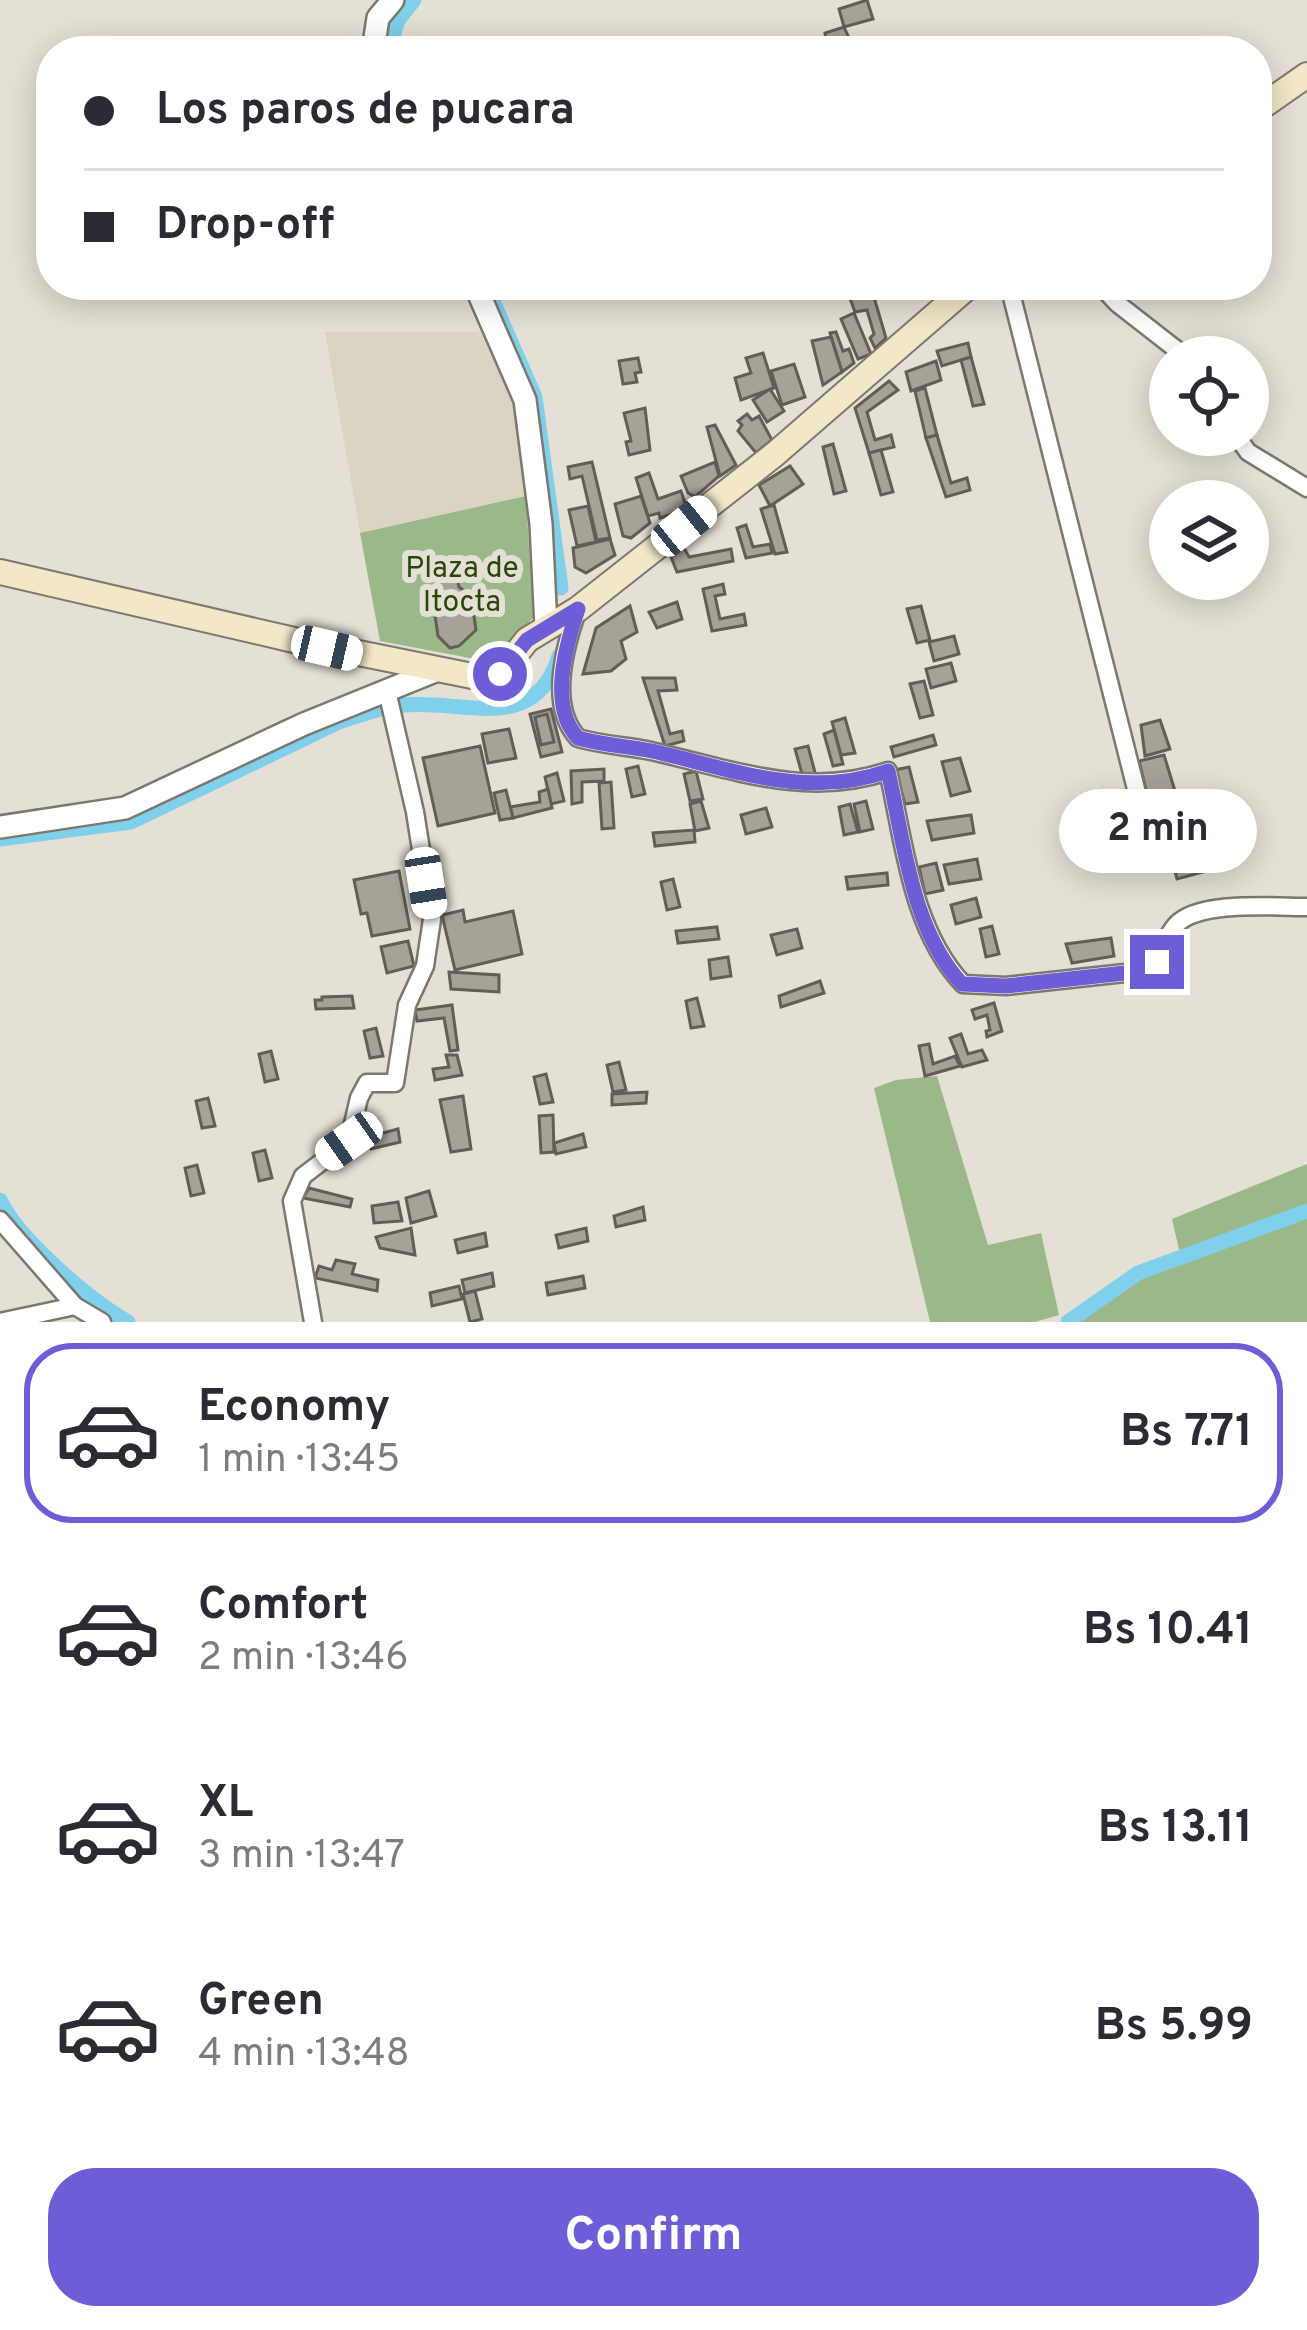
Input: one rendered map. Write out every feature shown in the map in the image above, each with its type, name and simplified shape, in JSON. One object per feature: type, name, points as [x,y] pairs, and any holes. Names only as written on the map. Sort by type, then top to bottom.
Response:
[{"type":"main road","points":[[1272,100],[1307,76]]},
{"type":"main road","points":[[0,572],[316,645],[482,678],[500,674],[527,640],[578,609],[775,454],[953,300]]},
{"type":"street","points":[[374,36],[391,1]]},
{"type":"street","points":[[482,300],[525,400],[541,524],[546,627]]},
{"type":"street","points":[[1013,300],[1136,789]]},
{"type":"street","points":[[1114,300],[1159,336]]},
{"type":"street","points":[[1255,456],[1307,488]]},
{"type":"street","points":[[578,609],[562,681],[569,725],[578,738],[800,784],[844,783],[888,771],[920,913],[962,984],[1006,986],[1143,971],[1157,962],[1175,926],[1189,916],[1240,908],[1307,907]]},
{"type":"street","points":[[0,826],[125,808],[304,724],[389,701],[440,669]]},
{"type":"street","points":[[314,1322],[292,1201],[303,1176],[349,1141],[358,1098],[367,1083],[394,1083],[407,1005],[424,966],[432,919],[415,812],[389,701]]},
{"type":"street","points":[[0,1220],[75,1306],[102,1322]]},
{"type":"street","points":[[0,1322],[75,1306]]},
{"type":"shaded area","points":[[325,332],[483,332],[516,411],[526,496],[360,533]]},
{"type":"green space","name":"Plaza de Itocta","points":[[526,496],[533,617],[509,650],[494,658],[475,659],[380,641],[360,533]]},
{"type":"green space","points":[[937,1076],[988,1245],[1041,1233],[1059,1315],[1035,1322],[930,1322],[874,1088],[896,1080]]},
{"type":"green space","points":[[1307,1164],[1307,1322],[1068,1322],[1138,1273],[1181,1258],[1172,1219]]},
{"type":"building","points":[[867,0],[873,19],[844,27],[839,9]]},
{"type":"building","points":[[844,27],[848,36],[826,36]]},
{"type":"building","points":[[851,300],[875,300],[886,338],[875,348],[867,310],[855,312]]},
{"type":"building","points":[[854,313],[871,354],[858,359],[841,319]]},
{"type":"building","points":[[836,332],[854,363],[842,372],[830,333]]},
{"type":"building","points":[[831,337],[842,372],[823,385],[812,341]]},
{"type":"building","points":[[968,343],[971,357],[942,366],[937,351]]},
{"type":"building","points":[[763,353],[774,388],[741,400],[735,378],[751,373],[746,358]]},
{"type":"building","points":[[971,357],[984,404],[973,406],[961,360]]},
{"type":"building","points":[[638,358],[637,382],[623,384],[619,361]]},
{"type":"building","points":[[936,361],[941,380],[911,391],[906,372]]},
{"type":"building","points":[[794,364],[805,397],[782,405],[771,371]]},
{"type":"building","points":[[889,381],[898,390],[867,412],[875,440],[891,435],[894,447],[869,453],[855,408]]},
{"type":"building","points":[[925,388],[937,435],[926,438],[915,391]]},
{"type":"building","points":[[770,389],[784,411],[767,422],[753,400]]},
{"type":"building","points":[[645,408],[650,450],[629,455],[626,442],[631,441],[624,413]]},
{"type":"building","points":[[747,414],[752,420],[759,416],[772,440],[756,453],[738,431],[742,425],[738,421]]},
{"type":"building","points":[[715,425],[736,465],[720,476],[707,427]]},
{"type":"building","points":[[937,435],[951,483],[967,478],[970,490],[946,497],[926,438]]},
{"type":"building","points":[[833,444],[846,491],[834,494],[823,447]]},
{"type":"building","points":[[881,450],[893,492],[881,495],[869,453]]},
{"type":"building","points":[[592,462],[610,538],[597,540],[582,476],[570,479],[568,467]]},
{"type":"building","points":[[715,462],[719,476],[695,497],[688,493],[681,476]]},
{"type":"building","points":[[790,466],[803,484],[770,506],[759,485]]},
{"type":"building","points":[[649,473],[658,499],[681,491],[687,509],[660,518],[659,513],[648,516],[636,478]]},
{"type":"building","points":[[641,496],[650,523],[631,538],[623,536],[615,504]]},
{"type":"building","points":[[774,505],[787,552],[775,554],[761,509]]},
{"type":"building","points":[[588,506],[596,542],[577,546],[569,510]]},
{"type":"building","points":[[746,525],[753,547],[770,544],[772,553],[746,558],[737,528]]},
{"type":"building","points":[[610,539],[615,555],[586,573],[575,567],[573,548]]},
{"type":"building","points":[[684,548],[689,557],[731,549],[733,561],[677,572],[671,557]]},
{"type":"building","points":[[457,578],[459,587],[471,596],[476,630],[450,648],[438,636],[433,601],[439,581]]},
{"type":"building","points":[[723,584],[725,594],[715,596],[720,619],[744,614],[746,625],[712,631],[703,589]]},
{"type":"building","points":[[677,602],[682,619],[657,628],[649,612]]},
{"type":"building","points":[[630,606],[637,632],[621,641],[626,659],[611,671],[583,674],[596,628]]},
{"type":"building","points":[[921,606],[930,640],[917,643],[907,609]]},
{"type":"building","points":[[954,636],[959,654],[934,661],[929,642]]},
{"type":"building","points":[[951,663],[956,681],[931,688],[926,669]]},
{"type":"building","points":[[643,678],[675,678],[677,690],[658,691],[670,734],[682,731],[684,741],[665,746]]},
{"type":"building","points":[[924,681],[933,715],[920,718],[910,684]]},
{"type":"building","points":[[551,709],[562,752],[541,757],[530,714]]},
{"type":"building","points":[[547,714],[554,742],[541,745],[535,717]]},
{"type":"building","points":[[845,718],[855,753],[841,755],[832,722]]},
{"type":"building","points":[[1160,720],[1170,749],[1145,756],[1141,725]]},
{"type":"building","points":[[509,729],[516,758],[488,763],[482,734]]},
{"type":"building","points":[[834,730],[843,764],[833,766],[824,734]]},
{"type":"building","points":[[933,735],[936,745],[894,757],[891,747]]},
{"type":"building","points":[[480,746],[495,813],[438,826],[423,758]]},
{"type":"building","points":[[808,746],[817,780],[804,781],[795,749]]},
{"type":"building","points":[[1164,755],[1175,791],[1148,798],[1139,761]]},
{"type":"building","points":[[960,758],[970,791],[951,796],[942,762]]},
{"type":"building","points":[[638,766],[645,794],[632,797],[626,769]]},
{"type":"building","points":[[909,767],[918,802],[905,804],[895,770]]},
{"type":"building","points":[[604,769],[604,781],[582,782],[582,802],[572,804],[571,771]]},
{"type":"building","points":[[696,771],[703,799],[690,801],[684,774]]},
{"type":"building","points":[[557,773],[564,801],[551,804],[545,777]]},
{"type":"building","points":[[611,782],[614,828],[602,829],[599,783]]},
{"type":"building","points":[[548,789],[552,808],[513,818],[510,807],[540,802],[539,792]]},
{"type":"building","points":[[506,790],[513,818],[500,820],[494,793]]},
{"type":"building","points":[[1184,792],[1191,821],[1179,824],[1172,795]]},
{"type":"building","points":[[701,801],[709,828],[695,831],[690,804]]},
{"type":"building","points":[[866,801],[873,829],[860,832],[854,804]]},
{"type":"building","points":[[850,804],[858,832],[844,835],[839,807]]},
{"type":"building","points":[[766,808],[772,827],[746,834],[741,815]]},
{"type":"building","points":[[971,815],[974,833],[932,840],[927,821]]},
{"type":"building","points":[[1188,824],[1198,852],[1173,859],[1168,828]]},
{"type":"building","points":[[694,830],[695,842],[655,846],[653,833]]},
{"type":"building","points":[[1197,854],[1203,872],[1177,879],[1172,860]]},
{"type":"building","points":[[977,859],[981,879],[949,884],[944,865]]},
{"type":"building","points":[[936,863],[943,890],[925,894],[919,867]]},
{"type":"building","points":[[399,871],[410,929],[372,936],[367,913],[361,914],[354,880]]},
{"type":"building","points":[[887,873],[888,885],[848,889],[846,877]]},
{"type":"building","points":[[673,879],[680,907],[667,910],[661,882]]},
{"type":"building","points":[[976,898],[981,917],[956,924],[951,905]]},
{"type":"building","points":[[463,910],[465,922],[513,911],[522,954],[455,970],[442,915]]},
{"type":"building","points":[[992,926],[999,954],[986,957],[980,929]]},
{"type":"building","points":[[717,927],[719,939],[678,943],[676,931]]},
{"type":"building","points":[[797,929],[802,948],[777,955],[771,935]]},
{"type":"building","points":[[1111,938],[1114,956],[1072,963],[1066,944]]},
{"type":"building","points":[[408,941],[414,966],[387,973],[381,947]]},
{"type":"building","points":[[728,957],[731,976],[711,979],[709,960]]},
{"type":"building","points":[[449,972],[499,975],[499,992],[451,989]]},
{"type":"building","points":[[820,981],[824,993],[781,1007],[779,996]]},
{"type":"building","points":[[352,996],[354,1008],[316,1009],[315,1000],[322,997]]},
{"type":"building","points":[[697,998],[704,1026],[691,1028],[686,1001]]},
{"type":"building","points":[[994,1003],[1002,1031],[987,1037],[987,1015],[975,1019],[972,1010]]},
{"type":"building","points":[[452,1005],[458,1050],[450,1051],[444,1018],[417,1021],[415,1010]]},
{"type":"building","points":[[376,1028],[383,1056],[370,1058],[364,1031]]},
{"type":"building","points":[[961,1034],[968,1054],[982,1050],[987,1060],[962,1067],[950,1038]]},
{"type":"building","points":[[929,1044],[933,1064],[955,1056],[960,1066],[925,1076],[919,1046]]},
{"type":"building","points":[[271,1051],[278,1079],[265,1082],[259,1054]]},
{"type":"building","points":[[446,1055],[457,1055],[462,1075],[435,1080],[433,1069],[449,1067]]},
{"type":"building","points":[[619,1062],[626,1090],[613,1092],[607,1065]]},
{"type":"building","points":[[546,1074],[553,1102],[540,1104],[534,1077]]},
{"type":"building","points":[[647,1092],[646,1103],[612,1105],[612,1094]]},
{"type":"building","points":[[463,1096],[471,1149],[451,1152],[440,1100]]},
{"type":"building","points":[[208,1098],[215,1126],[202,1128],[196,1101]]},
{"type":"building","points":[[553,1115],[554,1152],[541,1153],[539,1116]]},
{"type":"building","points":[[398,1129],[400,1142],[371,1149],[368,1137]]},
{"type":"building","points":[[583,1134],[586,1147],[556,1154],[554,1143]]},
{"type":"building","points":[[265,1150],[272,1178],[259,1181],[253,1153]]},
{"type":"building","points":[[197,1165],[204,1193],[191,1196],[185,1168]]},
{"type":"building","points":[[309,1188],[352,1199],[350,1207],[303,1198]]},
{"type":"building","points":[[429,1191],[436,1216],[411,1223],[406,1198]]},
{"type":"building","points":[[398,1202],[402,1221],[374,1223],[372,1206]]},
{"type":"building","points":[[643,1207],[645,1220],[616,1227],[614,1216]]},
{"type":"building","points":[[411,1228],[415,1255],[380,1248],[376,1237]]},
{"type":"building","points":[[586,1228],[588,1241],[559,1248],[556,1235]]},
{"type":"building","points":[[485,1233],[487,1246],[458,1253],[455,1240]]},
{"type":"building","points":[[336,1260],[355,1264],[352,1274],[378,1280],[377,1291],[315,1278],[319,1266],[332,1270]]},
{"type":"building","points":[[492,1273],[494,1286],[465,1293],[462,1280]]},
{"type":"building","points":[[583,1276],[585,1288],[548,1295],[546,1283]]},
{"type":"building","points":[[459,1286],[462,1299],[432,1306],[430,1293]]},
{"type":"building","points":[[475,1291],[482,1319],[470,1322],[463,1294]]},
{"type":"waterway","points":[[393,36],[398,20],[414,0]]},
{"type":"waterway","points":[[493,300],[535,397],[561,588]]},
{"type":"waterway","points":[[0,839],[131,822],[339,722],[379,709],[426,704],[515,705],[533,697],[548,681],[559,656]]},
{"type":"waterway","points":[[0,1200],[22,1232],[56,1267],[128,1322]]},
{"type":"waterway","points":[[1068,1322],[1138,1273],[1307,1211]]},
{"type":"route","points":[[500,674],[527,640],[578,609],[562,681],[569,725],[578,738],[800,784],[844,783],[888,771],[920,913],[962,984],[1006,986],[1143,971],[1157,962]]}]
